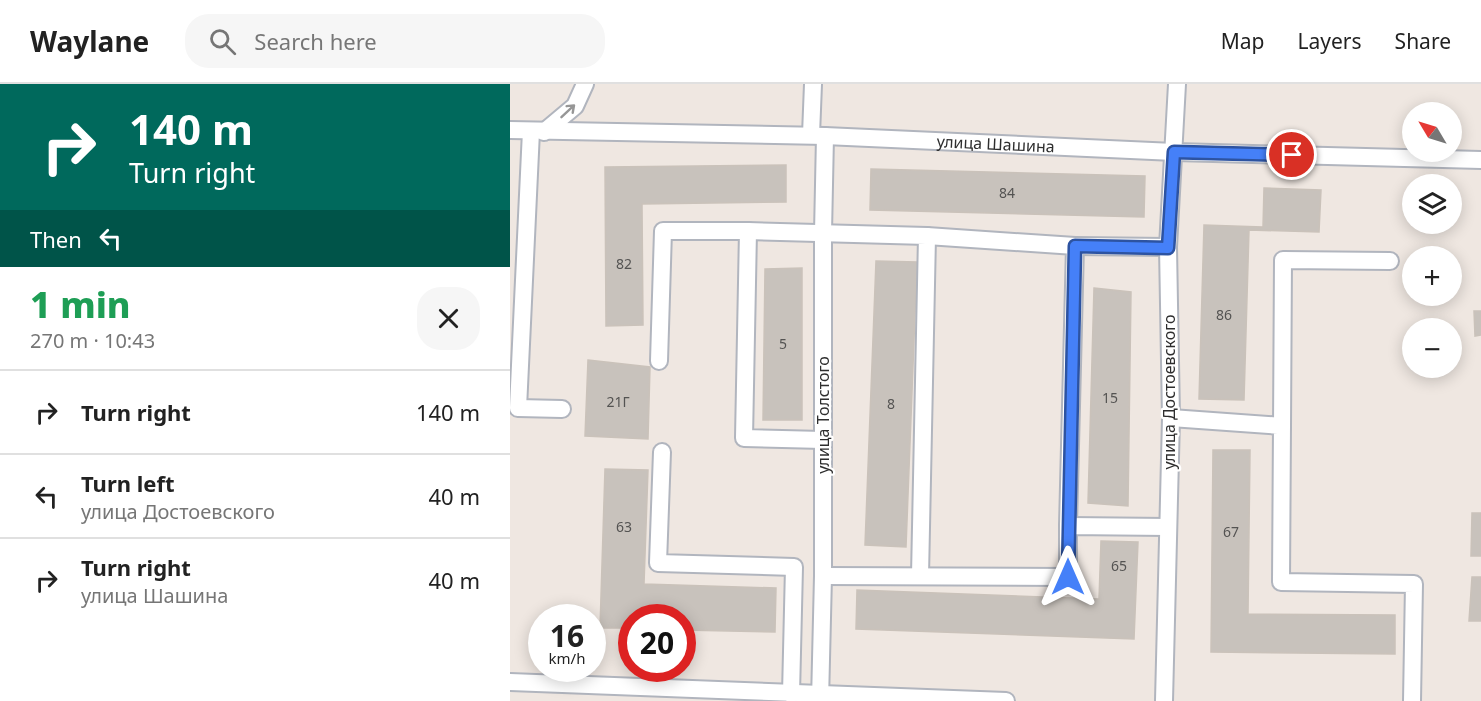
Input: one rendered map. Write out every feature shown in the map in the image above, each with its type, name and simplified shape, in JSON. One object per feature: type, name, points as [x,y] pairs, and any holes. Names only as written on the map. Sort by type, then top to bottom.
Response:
[{"type":"street","points":[[562,409],[518,408],[538,131],[574,106],[585,84]]},
{"type":"street","name":"улица Толстого","points":[[813,84],[823,233],[824,576],[820,698]]},
{"type":"street","name":"улица Достоевского","points":[[1164,701],[1171,418],[1168,248],[1177,84]]},
{"type":"street","name":"улица Шашина","points":[[510,130],[818,135],[1174,152],[1481,160]]},
{"type":"street","points":[[659,361],[663,231],[927,236],[1075,246],[1168,248]]},
{"type":"street","points":[[748,231],[744,438],[822,440]]},
{"type":"street","points":[[920,576],[927,236]]},
{"type":"street","points":[[824,576],[1068,577],[1075,246]]},
{"type":"street","points":[[1390,261],[1284,260],[1281,582],[1414,584],[1412,701]]},
{"type":"street","points":[[1171,418],[1282,426]]},
{"type":"street","points":[[662,452],[658,563],[794,567],[791,694]]},
{"type":"street","points":[[1068,526],[1168,527]]},
{"type":"street","points":[[510,682],[791,694],[820,698],[1006,701]]},
{"type":"building","points":[[786,165],[786,202],[642,204],[643,325],[606,326],[605,167]]},
{"type":"building","points":[[871,169],[1145,176],[1144,217],[870,210]]},
{"type":"building","points":[[1264,188],[1321,190],[1319,232],[1249,230],[1244,400],[1199,399],[1204,225],[1263,227]]},
{"type":"building","points":[[876,261],[917,262],[906,547],[865,545]]},
{"type":"building","points":[[802,268],[802,420],[763,420],[765,269]]},
{"type":"building","points":[[1094,288],[1131,292],[1128,506],[1088,503]]},
{"type":"building","points":[[1474,311],[1481,311],[1481,335],[1475,336]]},
{"type":"building","points":[[588,360],[650,367],[648,439],[585,436]]},
{"type":"building","points":[[1213,450],[1250,450],[1248,614],[1395,615],[1395,654],[1211,652]]},
{"type":"building","points":[[605,469],[648,470],[644,584],[776,588],[775,632],[696,630],[696,604],[618,604],[618,628],[606,628],[606,604],[601,604]]},
{"type":"building","points":[[1472,513],[1481,513],[1481,556],[1471,556]]},
{"type":"building","points":[[1101,541],[1138,542],[1134,639],[856,629],[857,590],[1099,599]]},
{"type":"building","points":[[1472,577],[1481,577],[1481,621],[1469,621]]},
{"type":"route","points":[[1068,577],[1075,246],[1168,248],[1174,152],[1292,155]]}]
